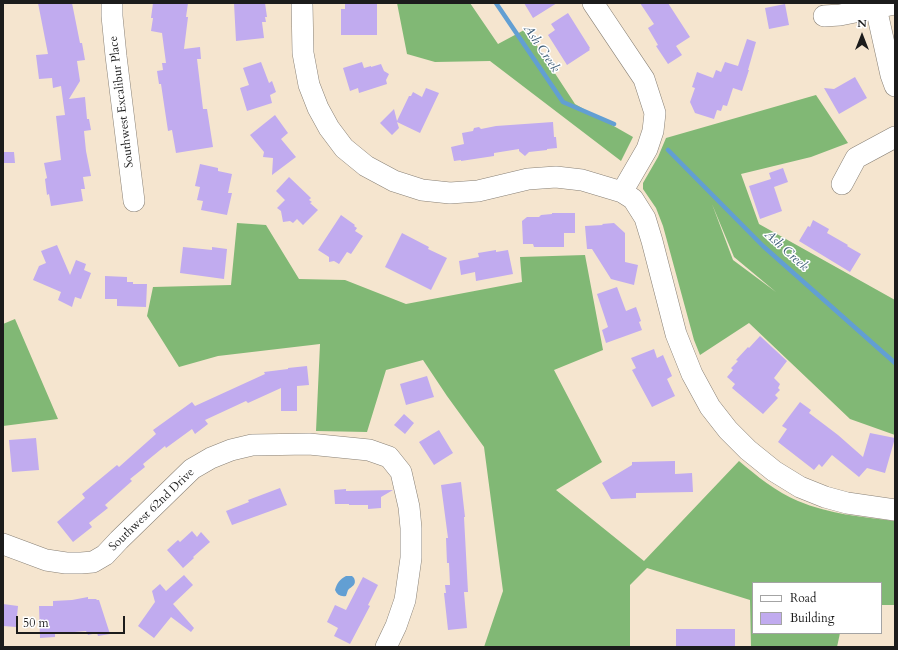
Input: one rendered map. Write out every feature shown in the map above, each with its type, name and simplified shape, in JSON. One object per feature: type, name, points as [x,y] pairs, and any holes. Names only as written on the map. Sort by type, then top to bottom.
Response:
[{"type":"street","name":"Southwest Excalibur Place","points":[[112,3],[116,56],[134,200]]},
{"type":"street","points":[[302,3],[304,53],[309,85],[318,108],[329,128],[344,148],[366,166],[394,181],[422,190],[450,194],[478,191],[528,179],[556,177],[582,180],[622,192],[633,199],[645,218],[676,334],[692,374],[710,407],[728,430],[748,450],[774,471],[800,487],[847,503],[895,510]]},
{"type":"street","points":[[593,3],[644,78],[655,113],[653,131],[647,148],[622,192]]},
{"type":"street","points":[[824,16],[840,15],[882,5],[891,75],[895,86]]},
{"type":"street","points":[[842,184],[856,158],[895,137]]},
{"type":"street","name":"Southwest 62nd Drive","points":[[3,544],[46,560],[66,563],[93,562],[105,555],[192,469],[211,458],[252,445],[309,444],[369,450],[389,457],[402,472],[410,507],[411,558],[405,600],[396,626],[386,647]]},
{"type":"green space","points":[[397,3],[470,3],[498,44],[526,29],[575,104],[633,137],[621,161],[490,61],[435,62],[407,54]]},
{"type":"green space","points":[[816,95],[848,143],[811,157],[741,174],[759,224],[895,300],[895,435],[850,419],[749,323],[700,355],[694,340],[663,226],[656,208],[643,189],[643,183],[658,157],[666,138]],"holes":[[[712,204],[734,257],[776,292],[733,260]]]},
{"type":"green space","points":[[237,223],[266,225],[299,279],[345,280],[406,304],[522,282],[520,257],[585,255],[603,350],[554,370],[602,462],[556,490],[644,561],[739,461],[774,488],[798,501],[834,512],[895,521],[895,605],[882,605],[882,582],[752,582],[752,634],[840,634],[837,647],[751,647],[750,600],[647,568],[630,585],[630,647],[484,647],[503,591],[484,447],[423,360],[386,370],[367,432],[316,431],[320,344],[218,356],[179,367],[147,316],[153,287],[231,285]]},
{"type":"green space","points":[[15,319],[58,419],[3,426],[3,324]]},
{"type":"water","points":[[352,576],[355,582],[354,585],[348,590],[346,596],[341,596],[335,590],[342,578]]},
{"type":"building","points":[[38,3],[72,3],[85,60],[77,61],[80,81],[69,99],[85,97],[87,119],[89,119],[91,130],[84,131],[91,176],[83,177],[85,189],[81,189],[83,201],[51,206],[49,194],[47,195],[45,179],[47,178],[44,163],[61,160],[56,116],[65,115],[61,86],[53,88],[52,78],[39,79],[36,55],[48,54]]},
{"type":"building","points":[[153,3],[188,3],[186,17],[188,17],[184,49],[200,47],[201,59],[197,59],[203,109],[207,109],[213,147],[176,153],[172,130],[168,131],[161,84],[159,84],[157,71],[163,70],[162,63],[166,63],[162,33],[151,31]]},
{"type":"building","points":[[234,3],[265,3],[267,17],[265,17],[266,22],[262,22],[264,38],[236,41]]},
{"type":"building","points":[[345,3],[377,3],[377,35],[341,35],[341,9],[345,9]]},
{"type":"building","points":[[524,3],[557,3],[533,18]]},
{"type":"building","points":[[640,3],[668,3],[690,37],[676,46],[682,55],[668,64],[656,46],[658,45],[648,28],[654,24]]},
{"type":"building","points":[[785,4],[789,25],[769,29],[765,8]]},
{"type":"building","points":[[568,13],[590,50],[567,65],[548,35],[555,30],[551,24]]},
{"type":"building","points":[[747,39],[756,42],[742,91],[733,88],[727,106],[723,105],[721,111],[717,110],[714,119],[695,113],[690,102],[695,88],[692,87],[697,72],[713,78],[716,70],[721,72],[725,62],[738,66]]},
{"type":"building","points":[[261,62],[269,83],[272,81],[276,92],[270,95],[272,103],[247,111],[240,88],[249,85],[243,68]]},
{"type":"building","points":[[362,62],[364,68],[381,64],[384,71],[389,74],[386,80],[387,84],[359,93],[358,88],[350,91],[343,68]]},
{"type":"building","points":[[855,77],[867,98],[839,114],[824,88],[834,89]]},
{"type":"building","points":[[426,88],[439,93],[420,133],[397,122],[399,128],[392,135],[380,123],[394,109],[397,121],[409,96],[411,96],[413,92],[422,97]]},
{"type":"building","points":[[275,115],[288,133],[281,139],[296,157],[272,175],[273,158],[263,157],[264,152],[250,135]]},
{"type":"building","points":[[553,122],[554,137],[556,137],[557,148],[529,152],[525,156],[519,151],[519,149],[494,153],[494,156],[454,161],[451,147],[464,144],[462,133],[473,131],[474,128],[479,127],[481,129],[496,126]]},
{"type":"building","points":[[3,152],[14,152],[15,163],[3,163]]},
{"type":"building","points":[[200,164],[218,168],[218,171],[232,174],[228,193],[232,193],[227,215],[201,210],[203,201],[197,200],[200,187],[195,186]]},
{"type":"building","points":[[783,168],[788,182],[774,187],[782,211],[760,219],[749,186],[771,179],[769,173]]},
{"type":"building","points":[[289,177],[311,198],[309,200],[312,202],[310,203],[318,210],[303,225],[297,219],[293,223],[290,221],[283,222],[281,211],[277,208],[285,200],[276,191]]},
{"type":"building","points":[[552,213],[575,213],[575,233],[564,233],[564,247],[534,247],[533,244],[523,244],[522,221],[527,217],[539,217],[541,215]]},
{"type":"building","points":[[341,215],[355,225],[354,226],[357,228],[355,231],[363,236],[351,254],[347,252],[339,264],[334,261],[329,262],[329,257],[318,250]]},
{"type":"building","points":[[813,220],[829,229],[827,233],[861,254],[850,272],[799,241],[808,226],[810,227]]},
{"type":"building","points":[[614,223],[625,233],[625,262],[638,265],[634,285],[611,279],[592,249],[587,249],[585,226]]},
{"type":"building","points":[[402,233],[429,247],[428,249],[447,258],[431,290],[385,267]]},
{"type":"building","points":[[57,245],[70,275],[76,260],[86,264],[84,270],[91,273],[81,299],[75,297],[72,307],[58,300],[61,292],[33,280],[39,266],[46,263],[41,251]]},
{"type":"building","points":[[183,247],[212,250],[212,247],[227,249],[224,279],[180,273]]},
{"type":"building","points":[[496,250],[496,252],[508,250],[513,274],[476,281],[475,272],[461,275],[459,261],[479,257],[478,253]]},
{"type":"building","points":[[105,276],[127,277],[127,282],[133,282],[133,284],[147,284],[146,307],[117,306],[117,299],[105,299]]},
{"type":"building","points":[[617,287],[626,311],[636,307],[641,321],[639,322],[642,330],[606,343],[602,330],[608,327],[597,294]]},
{"type":"building","points":[[760,336],[787,361],[774,378],[780,384],[778,388],[780,390],[775,395],[778,398],[763,414],[732,388],[735,384],[727,377],[733,370],[731,368],[738,361],[736,360]]},
{"type":"building","points":[[654,349],[657,358],[663,355],[672,376],[667,379],[675,396],[652,407],[632,370],[636,368],[631,358]]},
{"type":"building","points":[[307,366],[309,385],[297,386],[297,411],[281,411],[281,388],[248,403],[246,401],[205,420],[208,424],[195,434],[192,429],[166,448],[165,446],[143,464],[145,467],[130,479],[132,481],[105,505],[108,508],[89,523],[92,527],[73,542],[57,522],[85,498],[82,494],[117,465],[119,467],[156,434],[153,430],[192,402],[195,406],[265,374],[264,372]]},
{"type":"building","points":[[427,376],[434,397],[406,405],[400,384]]},
{"type":"building","points":[[800,402],[811,410],[809,413],[838,435],[863,457],[870,433],[895,438],[885,473],[867,468],[859,477],[832,455],[822,467],[819,464],[814,470],[778,442],[787,429],[782,426]]},
{"type":"building","points":[[404,414],[414,423],[405,434],[394,425]]},
{"type":"building","points":[[439,430],[453,453],[434,465],[419,442]]},
{"type":"building","points":[[36,438],[39,470],[12,472],[9,440]]},
{"type":"building","points":[[675,461],[675,474],[692,473],[693,492],[636,493],[636,498],[611,499],[602,483],[632,465],[632,462]]},
{"type":"building","points":[[461,482],[465,517],[468,592],[464,592],[467,628],[448,630],[444,593],[446,593],[445,585],[450,585],[449,563],[447,563],[446,538],[448,538],[441,485]]},
{"type":"building","points":[[280,488],[287,505],[232,525],[226,511],[249,502],[248,500]]},
{"type":"building","points":[[346,489],[346,491],[393,490],[381,497],[381,508],[368,509],[368,505],[335,504],[334,490]]},
{"type":"building","points":[[192,531],[197,537],[201,532],[210,542],[183,568],[167,550],[178,540],[180,542]]},
{"type":"building","points":[[184,575],[193,585],[173,604],[194,628],[191,632],[171,617],[154,638],[138,626],[155,602],[152,591],[160,584],[166,591]]},
{"type":"building","points":[[363,577],[378,585],[368,605],[370,606],[350,644],[334,636],[338,628],[327,622],[335,605],[346,610]]},
{"type":"building","points":[[88,597],[88,599],[99,600],[110,634],[98,636],[97,633],[88,635],[86,631],[55,633],[55,637],[40,638],[39,606],[53,606],[53,601]]},
{"type":"building","points":[[3,604],[18,606],[16,627],[3,626]]},
{"type":"building","points":[[676,629],[735,629],[735,647],[676,647]]},
{"type":"waterway","name":"Ash Creek","points":[[496,3],[563,102],[614,124]]},
{"type":"waterway","name":"Ash Creek","points":[[668,150],[763,246],[895,363]]}]
